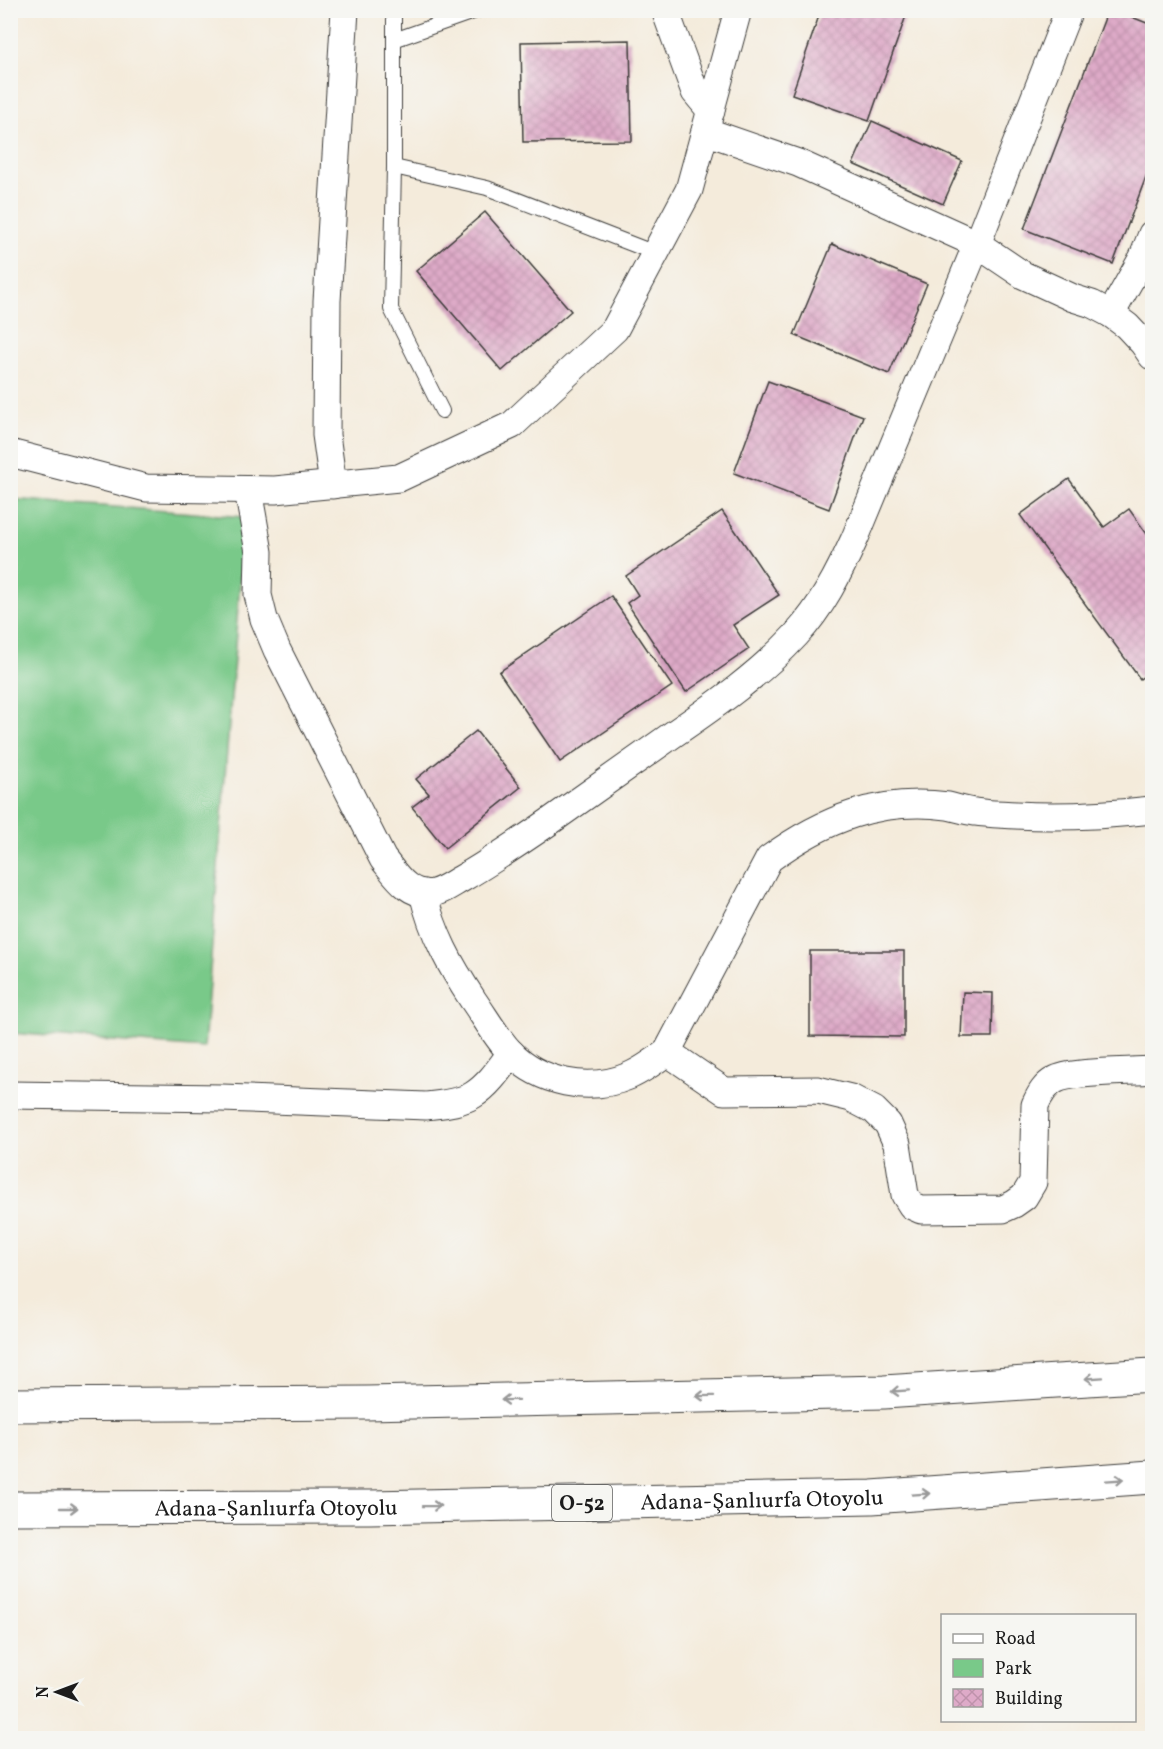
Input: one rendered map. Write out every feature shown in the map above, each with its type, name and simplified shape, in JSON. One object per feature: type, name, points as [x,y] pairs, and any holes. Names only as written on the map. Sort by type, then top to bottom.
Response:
[{"type":"highway","points":[[10,1405],[367,1403],[884,1392],[1152,1375]]},
{"type":"highway","name":"Adana-Şanlıurfa Otoyolu","points":[[10,1508],[370,1507],[872,1497],[1152,1477]]},
{"type":"street","points":[[333,485],[326,435],[327,301],[345,10]]},
{"type":"street","points":[[665,10],[708,121],[977,244],[1023,275],[1111,314],[1127,326],[1152,356]]},
{"type":"street","points":[[10,453],[146,488],[275,490],[399,478],[512,425],[615,328],[689,190],[738,10]]},
{"type":"street","points":[[248,490],[259,552],[258,595],[264,619],[277,650],[383,859],[404,885],[413,890],[423,893],[442,890],[503,854],[718,703],[773,659],[798,633],[820,604],[840,572],[977,244],[1069,10]]},
{"type":"street","points":[[1111,314],[1143,257],[1152,234]]},
{"type":"street","points":[[423,893],[428,915],[450,964],[511,1053],[543,1075],[562,1082],[607,1083],[628,1077],[649,1066],[667,1052],[770,859],[792,842],[816,828],[842,817],[868,810],[921,804],[948,806],[975,812],[1059,816],[1152,810]]},
{"type":"street","points":[[667,1052],[724,1091],[818,1090],[850,1098],[874,1110],[888,1124],[897,1144],[905,1195],[912,1206],[921,1210],[992,1210],[1003,1209],[1014,1204],[1024,1197],[1033,1182],[1035,1105],[1046,1086],[1063,1076],[1152,1070]]},
{"type":"street","points":[[10,1095],[222,1098],[426,1106],[472,1096],[492,1078],[511,1053]]},
{"type":"lane","points":[[394,10],[391,309],[442,411]]},
{"type":"lane","points":[[394,40],[479,10]]},
{"type":"lane","points":[[394,167],[487,188],[655,253]]},
{"type":"green space","points":[[10,499],[245,517],[204,1048],[11,1033]]},
{"type":"building","points":[[821,10],[908,10],[869,121],[792,94]]},
{"type":"building","points":[[1108,10],[1114,10],[1152,25],[1152,161],[1113,264],[1024,229]]},
{"type":"building","points":[[630,40],[632,141],[523,142],[521,42]]},
{"type":"building","points":[[872,121],[962,161],[943,204],[853,164]]},
{"type":"building","points":[[485,212],[571,311],[502,371],[416,271]]},
{"type":"building","points":[[832,244],[927,284],[889,374],[794,335]]},
{"type":"building","points":[[768,381],[863,416],[829,509],[734,473]]},
{"type":"building","points":[[1069,479],[1104,527],[1129,509],[1152,541],[1152,670],[1140,679],[1020,515]]},
{"type":"building","points":[[722,511],[779,595],[733,625],[749,649],[686,692],[627,603],[638,595],[626,576]]},
{"type":"building","points":[[611,596],[672,686],[560,762],[499,672]]},
{"type":"building","points":[[476,731],[521,787],[445,848],[412,807],[429,794],[416,779]]},
{"type":"building","points":[[810,951],[904,951],[904,1037],[810,1036]]},
{"type":"building","points":[[963,992],[993,993],[992,1037],[961,1037]]}]
